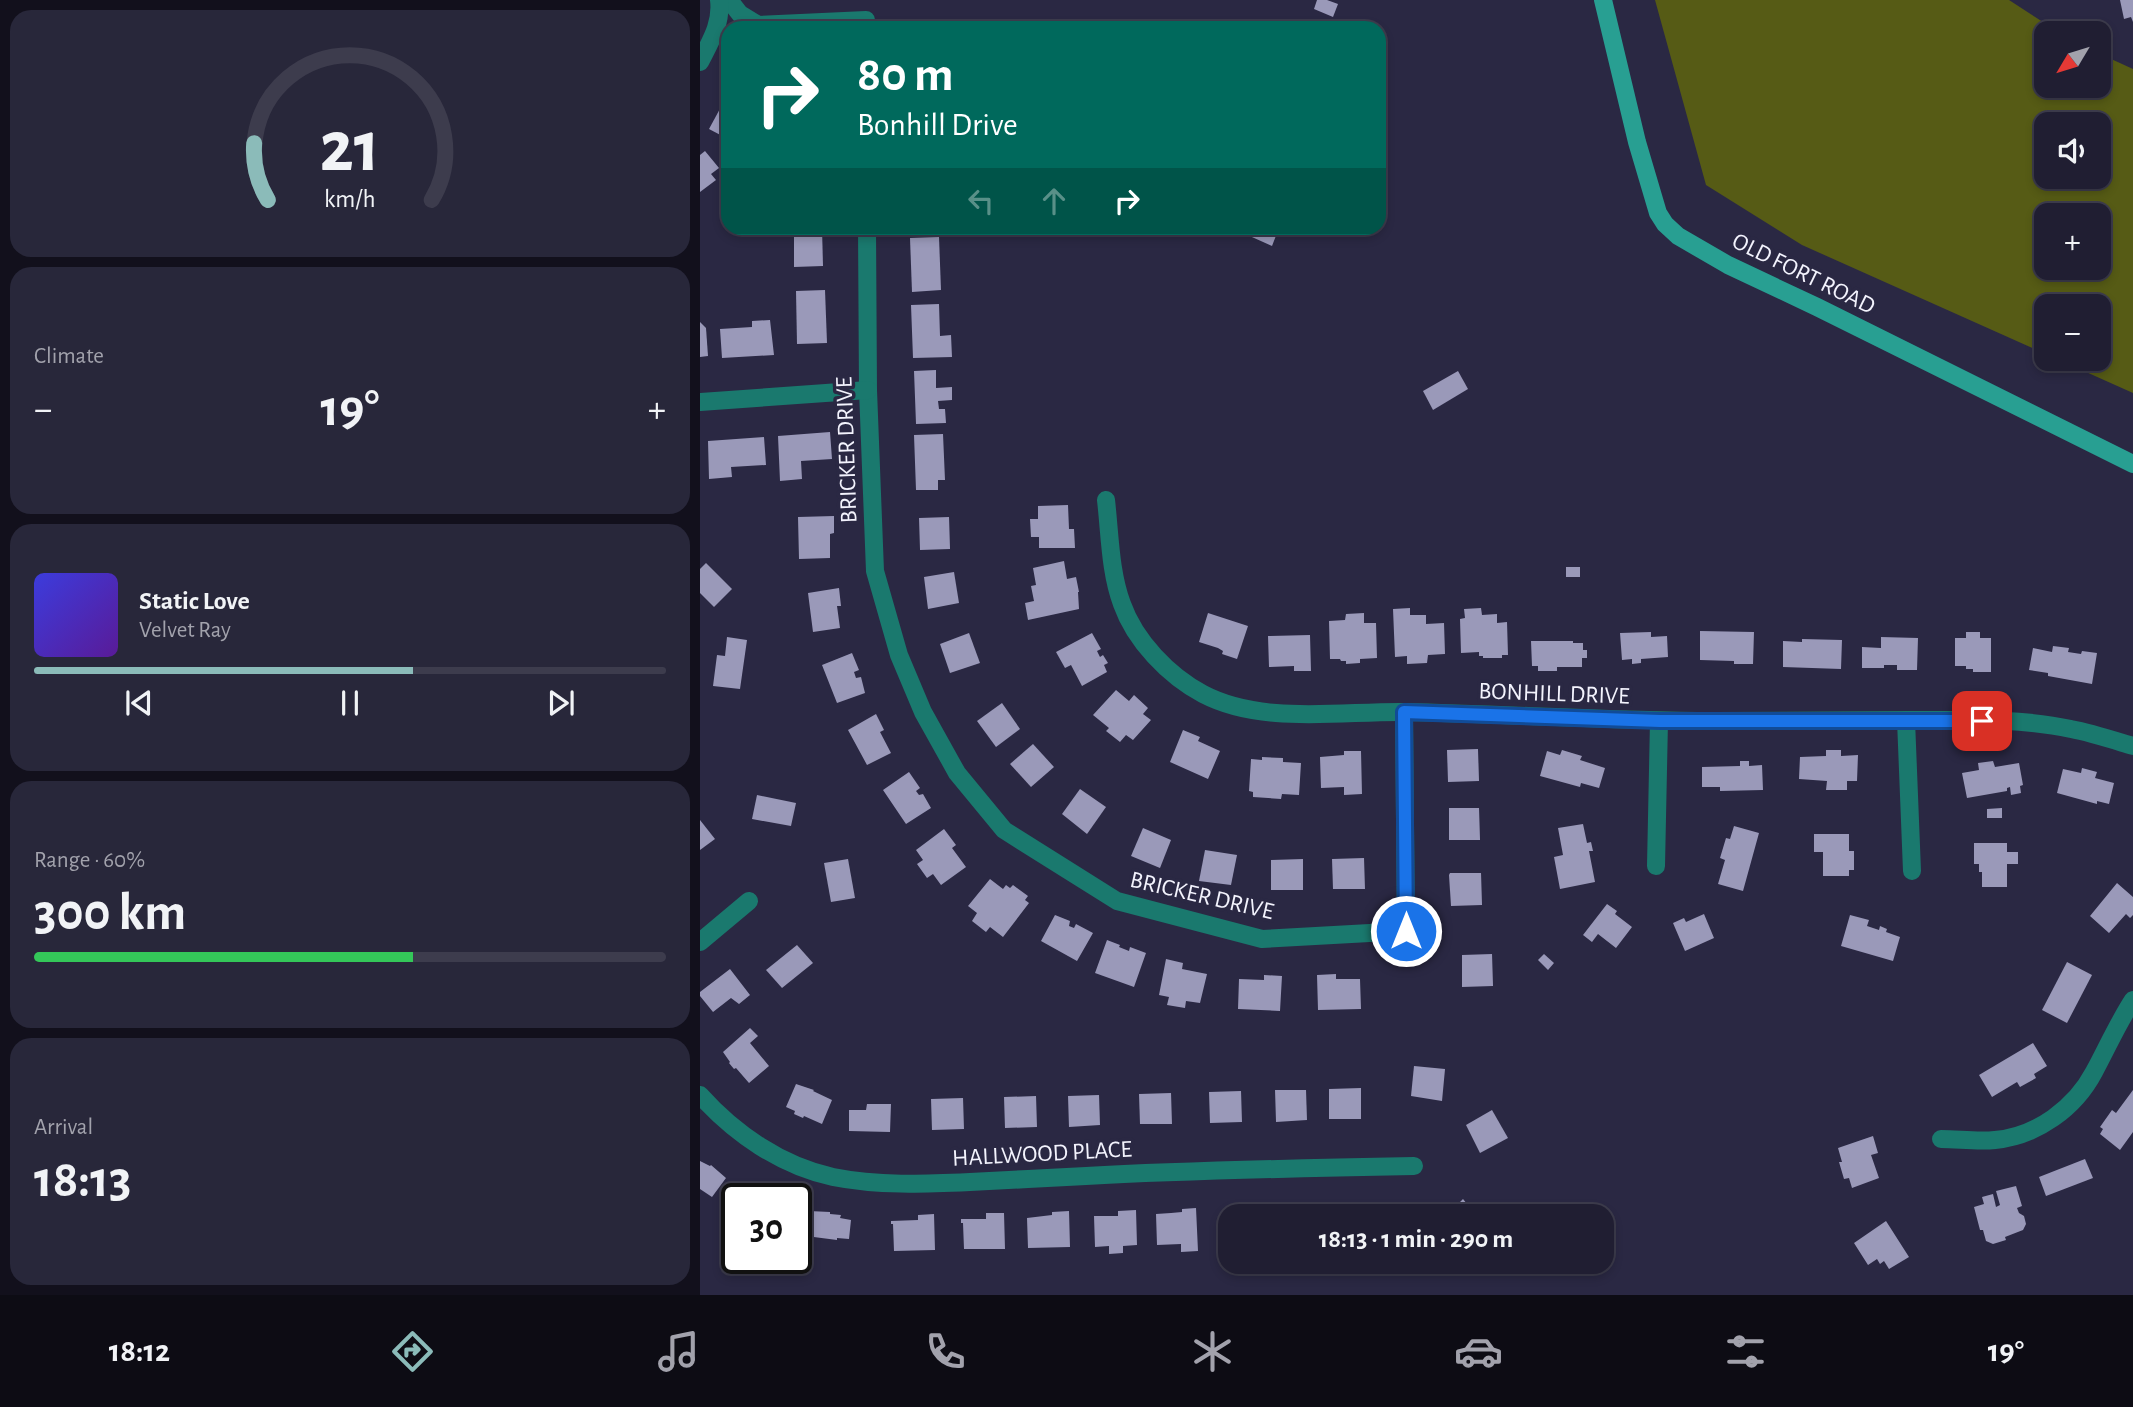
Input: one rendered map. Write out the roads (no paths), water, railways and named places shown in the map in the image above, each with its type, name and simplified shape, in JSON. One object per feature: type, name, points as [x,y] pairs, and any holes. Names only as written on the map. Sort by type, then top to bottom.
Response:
[{"type":"main road","name":"OLD FORT ROAD","points":[[1603,0],[1637,142],[1658,212],[1665,224],[1678,236],[1728,265],[2133,464]]},
{"type":"street","points":[[700,62],[718,26],[719,0]]},
{"type":"street","points":[[729,0],[740,15],[751,21]]},
{"type":"street","name":"BRICKER DRIVE","points":[[867,235],[868,390],[875,571],[899,655],[923,712],[957,773],[1004,830],[1117,901],[1262,939],[1406,931],[1404,712]]},
{"type":"street","points":[[700,402],[868,390]]},
{"type":"street","name":"BONHILL DRIVE","points":[[1106,500],[1114,573],[1122,606],[1138,634],[1177,677],[1202,693],[1229,705],[1263,713],[1404,712],[1660,721],[1906,720],[2021,723],[2070,729],[2133,746]]},
{"type":"street","points":[[1906,720],[1912,871]]},
{"type":"street","points":[[1656,866],[1660,721]]},
{"type":"street","points":[[700,942],[749,901]]},
{"type":"street","points":[[1941,1139],[1992,1141],[2011,1138],[2054,1118],[2084,1089],[2133,1000]]},
{"type":"street","name":"HALLWOOD PLACE","points":[[700,1094],[733,1128],[795,1164],[831,1177],[870,1182],[920,1184],[1196,1170],[1414,1166]]}]
